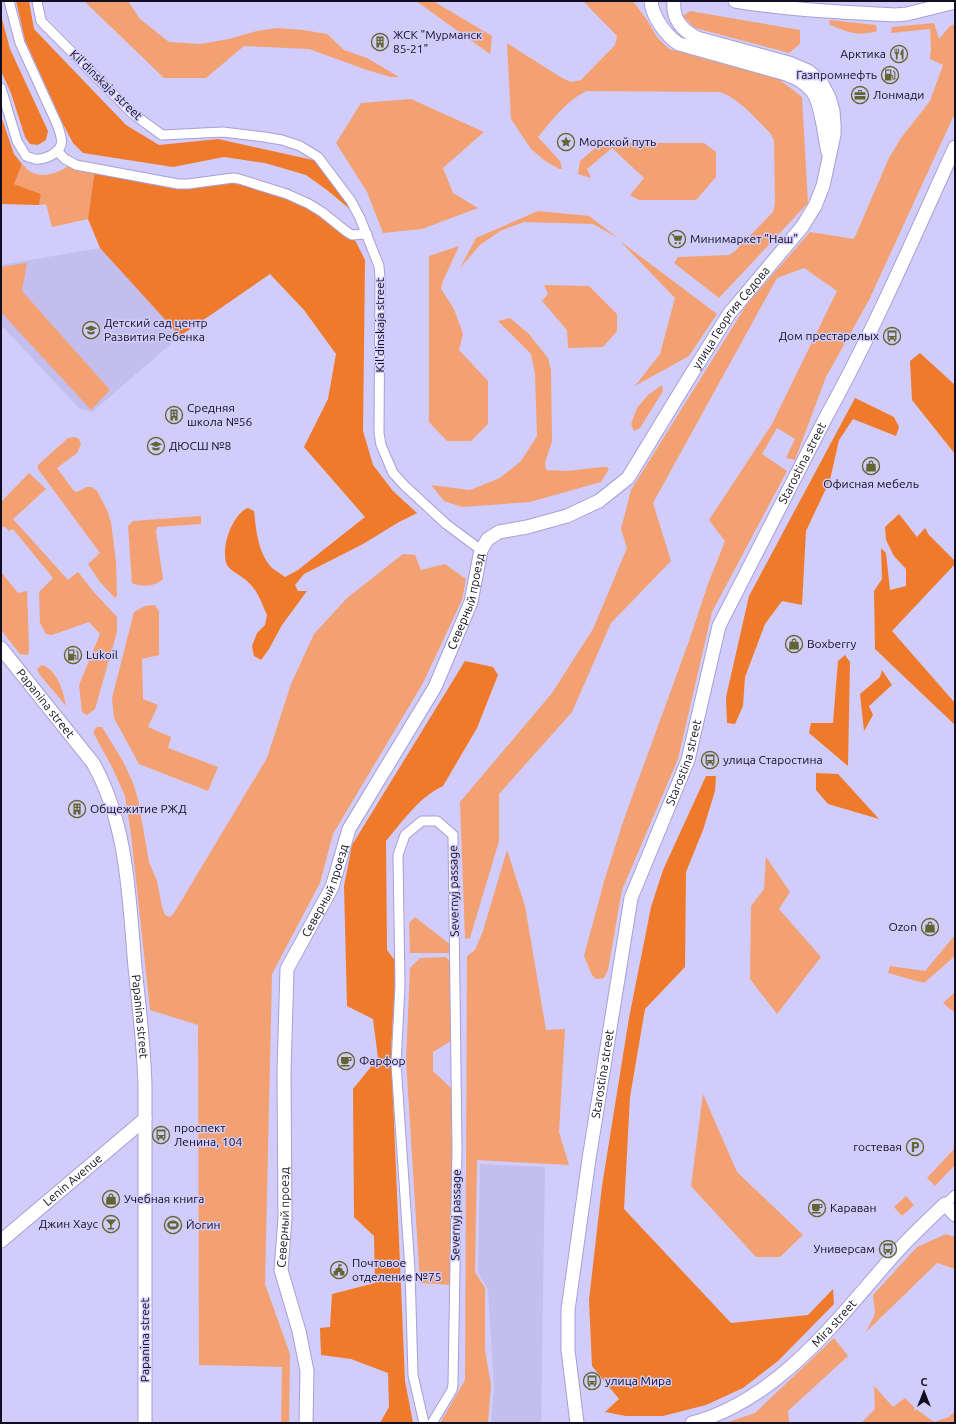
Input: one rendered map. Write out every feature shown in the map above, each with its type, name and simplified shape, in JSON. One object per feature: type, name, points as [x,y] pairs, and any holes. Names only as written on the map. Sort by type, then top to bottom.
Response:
[{"type":"street","points":[[1,88],[16,141],[26,156],[36,159],[46,157],[57,151],[62,144],[61,135],[20,43],[10,1]]},
{"type":"street","name":"Kil'dinskaja street","points":[[38,1],[41,21],[132,113],[162,135],[223,132],[282,140],[300,146],[318,157],[351,201],[367,234],[379,266],[379,433],[381,445],[393,473],[405,486],[446,524],[481,550]]},
{"type":"street","name":"улица Георгия Седова","points":[[651,1],[652,10],[664,31],[673,41],[799,79],[817,98],[829,157]]},
{"type":"street","name":"улица Георгия Седова","points":[[628,478],[729,314],[802,227],[815,206],[823,186],[834,135],[833,111],[829,97],[821,82],[815,76],[808,71],[789,63],[697,38],[678,23],[674,15],[674,1]]},
{"type":"street","points":[[735,1],[820,12],[895,15],[955,2]]},
{"type":"street","name":"Starostina street","points":[[577,1423],[568,1350],[568,1310],[589,1159],[631,898],[688,760],[719,626],[887,295],[955,147]]},
{"type":"street","points":[[57,151],[65,159],[76,165],[178,184],[233,178],[239,179],[287,194],[309,204],[352,235],[367,234]]},
{"type":"street","name":"Северный проезд","points":[[306,1423],[307,1371],[299,1331],[281,1270],[285,1218],[284,1079],[287,969],[332,887],[349,829],[435,687],[471,602],[481,550],[488,539],[499,532],[528,527],[567,516],[599,500],[628,478]]},
{"type":"street","name":"Papanina street","points":[[1,648],[93,763],[103,780],[114,812],[122,844],[128,882],[143,1044],[145,1086],[145,1423]]},
{"type":"street","name":"Severnyj passage","points":[[424,1423],[413,1375],[410,1270],[396,1064],[400,986],[398,855],[405,835],[422,821],[437,821],[453,835],[457,1149],[453,1384],[452,1390],[432,1423]]},
{"type":"street","name":"Lenin Avenue","points":[[1,1241],[145,1119]]},
{"type":"street","name":"Mira street","points":[[692,1423],[704,1420],[753,1397],[796,1362],[834,1324],[909,1239],[955,1195]]},
{"type":"street","points":[[945,1204],[955,1215]]},
{"type":"shaded area","points":[[16,1],[29,1],[34,29],[126,125],[159,145],[218,139],[322,162],[350,200],[351,210],[306,175],[265,163],[224,157],[173,167],[83,153],[73,143],[63,124],[25,40]]},
{"type":"shaded area","points":[[84,1],[128,1],[140,19],[169,42],[200,44],[277,28],[327,34],[344,50],[367,58],[399,77],[391,77],[367,70],[309,49],[244,46],[206,78],[164,78]]},
{"type":"shaded area","points":[[416,1],[433,1],[492,36],[490,54]]},
{"type":"shaded area","points":[[583,1],[633,1],[657,37],[669,49],[779,79],[802,97],[808,203],[719,298],[674,263],[678,257],[729,255],[735,251],[773,212],[775,204],[774,141],[771,134],[741,104],[720,92],[587,91],[566,105],[538,137],[560,161],[562,169],[559,169],[544,160],[531,149],[511,119],[507,43],[562,78],[571,82],[581,80],[615,45],[617,36]]},
{"type":"shaded area","points":[[690,11],[800,30],[800,44],[789,53],[695,28],[683,16]]},
{"type":"shaded area","points":[[1,15],[10,49],[48,131],[46,140],[38,145],[30,144],[25,137],[11,93],[1,71]]},
{"type":"shaded area","points":[[829,20],[876,25],[877,31],[864,34],[853,33],[830,25]]},
{"type":"shaded area","points":[[934,23],[939,39],[950,26],[955,24],[955,113],[869,300],[826,377],[795,460],[786,458],[795,439],[777,428],[762,454],[787,471],[712,612],[678,759],[622,890],[608,970],[604,978],[596,979],[592,975],[584,956],[605,878],[624,819],[689,641],[708,584],[725,541],[709,520],[772,424],[837,291],[804,268],[777,278],[653,503],[671,561],[611,623],[572,712],[499,794],[499,841],[470,938],[465,939],[460,802],[552,693],[593,629],[627,548],[621,529],[631,490],[747,304],[810,232],[854,239],[889,158],[901,138],[930,101],[943,65],[930,59],[930,29],[891,33],[892,27]]},
{"type":"shaded area","points":[[411,99],[484,132],[443,168],[453,193],[478,208],[422,229],[383,233],[367,192],[336,143],[361,103]]},
{"type":"shaded area","points":[[1,116],[14,154],[22,164],[14,184],[41,194],[39,205],[1,204]]},
{"type":"shaded area","points":[[601,143],[704,143],[716,152],[716,177],[696,200],[639,200],[630,195],[644,178],[612,148],[587,169],[591,178],[578,174],[580,161]]},
{"type":"shaded area","points":[[75,162],[95,168],[88,219],[52,227],[46,204],[39,205],[41,194],[14,184],[22,164],[30,171],[43,175],[54,173]]},
{"type":"shaded area","points":[[95,168],[170,183],[225,175],[266,184],[301,195],[342,224],[356,242],[365,260],[363,431],[373,465],[393,491],[417,513],[363,544],[304,574],[295,585],[298,591],[307,591],[282,625],[269,649],[261,660],[254,656],[252,646],[257,633],[265,625],[267,615],[255,590],[247,581],[227,565],[225,558],[226,542],[232,524],[237,517],[248,508],[254,511],[258,541],[267,562],[272,568],[285,577],[298,570],[365,517],[304,447],[328,399],[336,354],[304,310],[270,274],[180,336],[100,248],[88,219]]},
{"type":"shaded area","points":[[538,211],[589,216],[618,238],[593,224],[524,222],[500,231],[480,245],[460,268],[476,238]]},
{"type":"shaded area","points":[[620,241],[717,314],[689,356],[635,386],[660,354],[675,298]]},
{"type":"shaded area","points":[[459,246],[443,281],[441,289],[454,309],[463,334],[459,350],[488,381],[488,424],[471,441],[447,441],[429,422],[429,256]]},
{"type":"shaded area","name":"Детский сад центр Развития Ребенка","points":[[100,248],[180,336],[92,412],[80,409],[1,325],[1,265]]},
{"type":"shaded area","points":[[27,263],[22,291],[110,390],[91,410],[1,312],[1,267]]},
{"type":"shaded area","points":[[544,285],[589,286],[617,314],[617,331],[603,347],[568,348],[567,330],[542,301],[548,294]]},
{"type":"shaded area","points":[[510,318],[529,334],[548,358],[551,370],[552,441],[545,463],[546,470],[567,471],[602,467],[607,467],[609,469],[601,482],[530,502],[462,507],[444,501],[431,485],[470,490],[500,478],[521,461],[537,436],[535,374],[531,354],[498,321]]},
{"type":"shaded area","points":[[920,353],[955,385],[955,454],[912,400],[910,361]]},
{"type":"shaded area","points":[[662,385],[663,391],[640,428],[634,431],[631,424],[637,408],[648,395]]},
{"type":"shaded area","points":[[855,398],[894,417],[899,427],[896,436],[853,419],[839,440],[830,480],[806,531],[802,605],[782,601],[765,624],[745,677],[743,706],[735,724],[727,723],[726,697],[749,596]]},
{"type":"shaded area","points":[[75,437],[79,439],[81,444],[77,453],[57,468],[74,491],[77,492],[87,487],[92,487],[97,491],[107,510],[111,522],[116,562],[117,596],[115,598],[100,582],[88,564],[100,553],[38,469],[38,465],[68,438]]},
{"type":"shaded area","points":[[29,473],[46,489],[13,519],[68,580],[78,572],[117,617],[117,632],[95,709],[87,715],[82,712],[79,685],[100,634],[89,622],[52,635],[46,634],[40,623],[39,592],[53,578],[13,529],[9,531],[4,526],[1,528],[1,502]]},
{"type":"shaded area","points":[[899,514],[917,537],[925,528],[929,535],[955,561],[955,564],[892,631],[955,703],[955,725],[875,649],[874,591],[882,579],[881,548],[886,553],[890,590],[906,586],[906,569],[894,556],[886,540],[885,527]]},
{"type":"shaded area","points":[[201,516],[201,524],[157,527],[156,532],[163,579],[156,584],[148,586],[132,583],[128,526],[133,521]]},
{"type":"shaded area","points":[[403,554],[415,555],[421,570],[445,564],[466,579],[462,600],[423,683],[333,834],[320,883],[272,974],[265,1284],[290,1354],[289,1423],[281,1423],[282,1367],[199,1365],[198,1025],[150,1010],[131,834],[125,796],[112,767],[94,734],[94,730],[97,727],[102,727],[124,763],[133,783],[138,799],[149,862],[157,881],[165,915],[170,917],[174,913],[267,758],[291,684],[314,634],[347,598]]},
{"type":"shaded area","points":[[1,572],[18,593],[27,591],[28,655],[20,654],[1,630]]},
{"type":"shaded area","points":[[155,605],[159,611],[159,655],[142,659],[143,699],[158,705],[148,727],[171,737],[168,748],[218,767],[208,791],[139,764],[114,718],[112,698],[134,612],[145,606]]},
{"type":"shaded area","points":[[845,655],[850,662],[848,766],[809,733],[811,723],[833,723],[838,661]]},
{"type":"shaded area","points":[[465,661],[493,667],[498,675],[477,728],[443,786],[426,796],[386,841],[387,950],[396,962],[391,1053],[405,1381],[413,1423],[380,1423],[389,1407],[388,1373],[351,1359],[321,1355],[320,1328],[330,1327],[332,1294],[375,1283],[374,1236],[354,1217],[353,1089],[378,1058],[373,1019],[347,1006],[344,886],[352,845]]},
{"type":"shaded area","points":[[42,665],[52,672],[59,682],[66,706],[40,675],[37,669]]},
{"type":"shaded area","points":[[882,670],[892,685],[869,706],[873,715],[864,731],[860,694],[880,677]]},
{"type":"shaded area","points":[[816,773],[838,774],[879,819],[828,804],[816,790]]},
{"type":"shaded area","points":[[706,776],[716,776],[715,791],[703,830],[686,872],[685,967],[645,1009],[630,1097],[624,1209],[731,1323],[808,1315],[833,1289],[834,1304],[778,1361],[743,1388],[706,1405],[663,1416],[626,1416],[605,1412],[619,1399],[592,1366],[589,1300],[602,1186],[629,1018],[651,907],[663,870]]},
{"type":"shaded area","points":[[507,850],[525,906],[546,1030],[565,1029],[559,1132],[569,1165],[477,1160],[475,1272],[485,1288],[485,1350],[491,1385],[488,1423],[440,1423],[465,1380],[467,956],[475,950],[483,931]]},
{"type":"shaded area","points":[[766,857],[790,892],[779,909],[821,957],[777,1014],[750,979],[751,906],[764,889]]},
{"type":"shaded area","points":[[415,917],[452,946],[452,953],[410,953],[409,923]]},
{"type":"shaded area","points":[[955,935],[955,956],[924,983],[888,973],[890,966],[925,971]]},
{"type":"shaded area","points":[[446,957],[452,965],[454,1039],[433,1052],[433,1071],[454,1091],[453,1285],[420,1283],[406,1060],[410,968],[420,958]]},
{"type":"shaded area","points":[[955,992],[955,1013],[943,1003]]},
{"type":"shaded area","points":[[703,1094],[737,1172],[803,1235],[780,1257],[756,1257],[691,1186]]},
{"type":"shaded area","points":[[955,1148],[955,1165],[935,1186],[927,1178]]},
{"type":"shaded area","points":[[480,1164],[545,1167],[541,1423],[491,1423],[494,1387],[488,1290],[478,1272]]},
{"type":"shaded area","points":[[906,1196],[914,1205],[902,1216],[894,1207]]},
{"type":"shaded area","points":[[946,1234],[955,1237],[955,1269],[937,1263],[866,1332],[875,1314],[873,1295],[917,1247]]},
{"type":"shaded area","points":[[834,1338],[848,1356],[788,1411],[789,1423],[725,1423],[755,1413]]},
{"type":"shaded area","points":[[874,1386],[893,1407],[905,1398],[916,1409],[934,1422],[949,1417],[955,1411],[955,1423],[861,1423],[875,1409]]},
{"type":"place","name":"ЖСК \"Мурманск 85-21\"","points":[[380,42]]},
{"type":"place","name":"Арктика","points":[[899,54]]},
{"type":"place","name":"Газпромнефть","points":[[890,75]]},
{"type":"place","name":"Лонмади","points":[[860,95]]},
{"type":"place","name":"Морской путь","points":[[566,142]]},
{"type":"place","name":"Минимаркет \"Наш\"","points":[[677,239]]},
{"type":"place","name":"Детский сад центр Развития Ребенка","points":[[91,330]]},
{"type":"place","name":"Дом престарелых","points":[[892,336]]},
{"type":"place","name":"Средняя школа №56","points":[[174,415]]},
{"type":"place","name":"ДЮСШ №8","points":[[156,446]]},
{"type":"place","name":"Офисная мебель","points":[[871,466]]},
{"type":"place","name":"Boxberry","points":[[794,644]]},
{"type":"place","name":"Lukoil","points":[[73,655]]},
{"type":"place","name":"улица Старостина","points":[[710,760]]},
{"type":"place","name":"Общежитие РЖД","points":[[77,809]]},
{"type":"place","name":"Ozon","points":[[930,927]]},
{"type":"place","name":"Фарфор","points":[[346,1061]]},
{"type":"place","name":"проспект Ленина, 104","points":[[161,1135]]},
{"type":"place","name":"гостевая","points":[[915,1147]]},
{"type":"place","name":"Учебная книга","points":[[111,1199]]},
{"type":"place","name":"Караван","points":[[817,1208]]},
{"type":"place","name":"Джин Хаус","points":[[111,1224]]},
{"type":"place","name":"Йогин","points":[[173,1225]]},
{"type":"place","name":"Универсам","points":[[888,1249]]},
{"type":"place","name":"Почтовое отделение №75","points":[[339,1270]]},
{"type":"place","name":"улица Мира","points":[[592,1381]]}]
